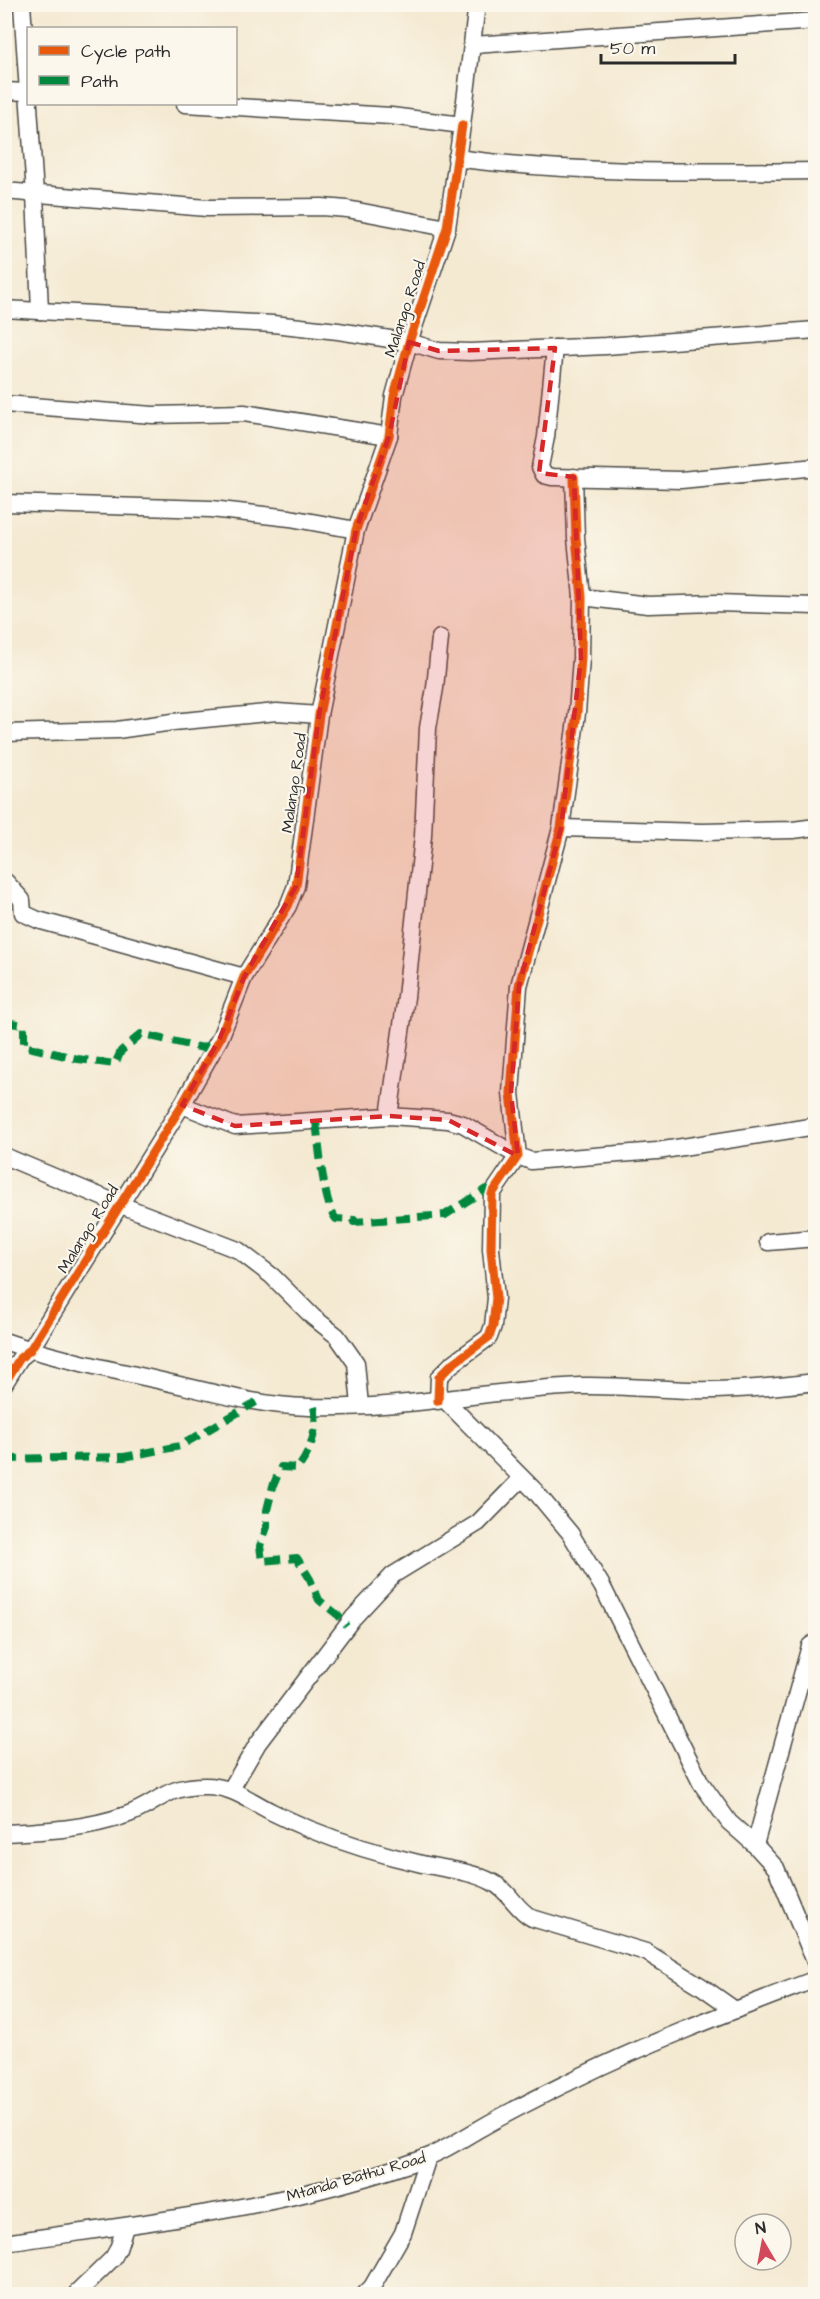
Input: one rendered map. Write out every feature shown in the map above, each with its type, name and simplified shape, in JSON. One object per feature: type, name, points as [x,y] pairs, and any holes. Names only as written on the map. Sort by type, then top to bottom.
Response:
[{"type":"street","points":[[22,4],[27,77]]},
{"type":"street","name":"Malango Road","points":[[4,1384],[20,1358],[30,1350],[182,1105],[220,1038],[244,977],[288,906],[296,886],[319,715],[356,530],[389,436],[394,396],[409,342],[447,228],[477,4]]},
{"type":"street","points":[[472,45],[816,21]]},
{"type":"street","points":[[4,91],[27,92]]},
{"type":"street","points":[[29,105],[40,311]]},
{"type":"street","points":[[201,105],[391,116],[462,125]]},
{"type":"street","points":[[456,158],[515,166],[673,171],[816,171]]},
{"type":"street","points":[[4,191],[207,208],[322,207],[347,209],[447,228]]},
{"type":"street","points":[[4,309],[273,324],[409,342],[439,351],[555,348],[735,338],[816,330]]},
{"type":"street","points":[[555,348],[546,437],[540,467],[544,475],[681,480],[816,467]]},
{"type":"street","points":[[4,405],[153,415],[244,413],[389,436]]},
{"type":"street","points":[[574,477],[576,538],[582,597],[582,658],[561,828],[519,986],[511,1093],[518,1156],[492,1194],[491,1250],[496,1298],[493,1326],[489,1336],[450,1365],[439,1377],[441,1401],[521,1479],[570,1533],[582,1550],[701,1782],[729,1822],[755,1845],[780,1875],[816,1964]]},
{"type":"street","points":[[4,503],[211,509],[290,518],[356,530]]},
{"type":"street","points":[[582,597],[648,605],[717,603],[816,606]]},
{"type":"street","points":[[389,1116],[406,997],[423,836],[428,728],[440,638]]},
{"type":"street","points":[[4,732],[117,730],[277,712],[319,715]]},
{"type":"street","points":[[561,828],[702,832],[793,830],[816,827]]},
{"type":"street","points":[[4,883],[6,882],[22,900],[23,913],[38,920],[244,977]]},
{"type":"street","points":[[182,1105],[235,1126],[389,1116],[448,1120],[463,1124],[518,1156],[531,1161],[545,1162],[657,1151],[816,1126]]},
{"type":"street","points":[[4,1156],[238,1251],[272,1276],[313,1317],[337,1336],[356,1363],[360,1406]]},
{"type":"street","points":[[768,1242],[816,1238]]},
{"type":"street","points":[[4,1341],[30,1350],[256,1402],[308,1407],[441,1401],[580,1386],[690,1390],[778,1387],[816,1382]]},
{"type":"street","points":[[231,1789],[258,1743],[353,1618],[393,1575],[478,1522],[521,1479]]},
{"type":"street","points":[[755,1845],[810,1646],[816,1642]]},
{"type":"street","points":[[4,1833],[74,1828],[106,1821],[128,1815],[176,1789],[206,1786],[231,1789],[273,1813],[339,1840],[381,1855],[471,1874],[491,1882],[504,1889],[514,1899],[520,1910],[532,1918],[584,1936],[646,1952],[735,2010]]},
{"type":"street","name":"Mtanda Bathu Road","points":[[4,2243],[230,2210],[329,2188],[428,2157],[578,2077],[735,2010],[816,1979]]},
{"type":"street","points":[[365,2295],[403,2233],[428,2157]]},
{"type":"street","points":[[76,2295],[113,2258],[125,2227]]},
{"type":"highlighted area","points":[[409,342],[439,351],[555,348],[539,473],[574,477],[581,658],[561,828],[519,986],[511,1093],[518,1156],[448,1120],[389,1116],[235,1126],[182,1105],[220,1038],[244,977],[296,886],[319,715],[356,530],[389,436]]},
{"type":"marked path","points":[[4,878],[6,882]]},
{"type":"marked path","points":[[4,1022],[24,1025],[24,1046],[78,1059],[115,1064],[121,1051],[141,1034],[203,1048],[217,1040]]},
{"type":"marked path","points":[[316,1122],[325,1187],[336,1219],[354,1220],[354,1222],[445,1215],[486,1189],[492,1194]]},
{"type":"marked path","points":[[4,1459],[124,1457],[180,1446],[256,1402]]},
{"type":"marked path","points":[[314,1407],[314,1431],[306,1455],[298,1468],[281,1467],[273,1486],[267,1510],[267,1527],[260,1546],[262,1561],[297,1558],[319,1600],[339,1616],[347,1626]]},
{"type":"cycle path","points":[[4,1384],[20,1358],[30,1350],[182,1105],[220,1038],[244,977],[288,906],[296,886],[319,715],[356,530],[389,436],[394,396],[409,342],[447,228],[462,125]]},
{"type":"cycle path","points":[[438,1401],[439,1377],[451,1365],[489,1337],[493,1326],[496,1298],[491,1249],[492,1194],[518,1156],[511,1093],[519,986],[561,828],[577,713],[582,597],[576,538],[574,477]]}]
